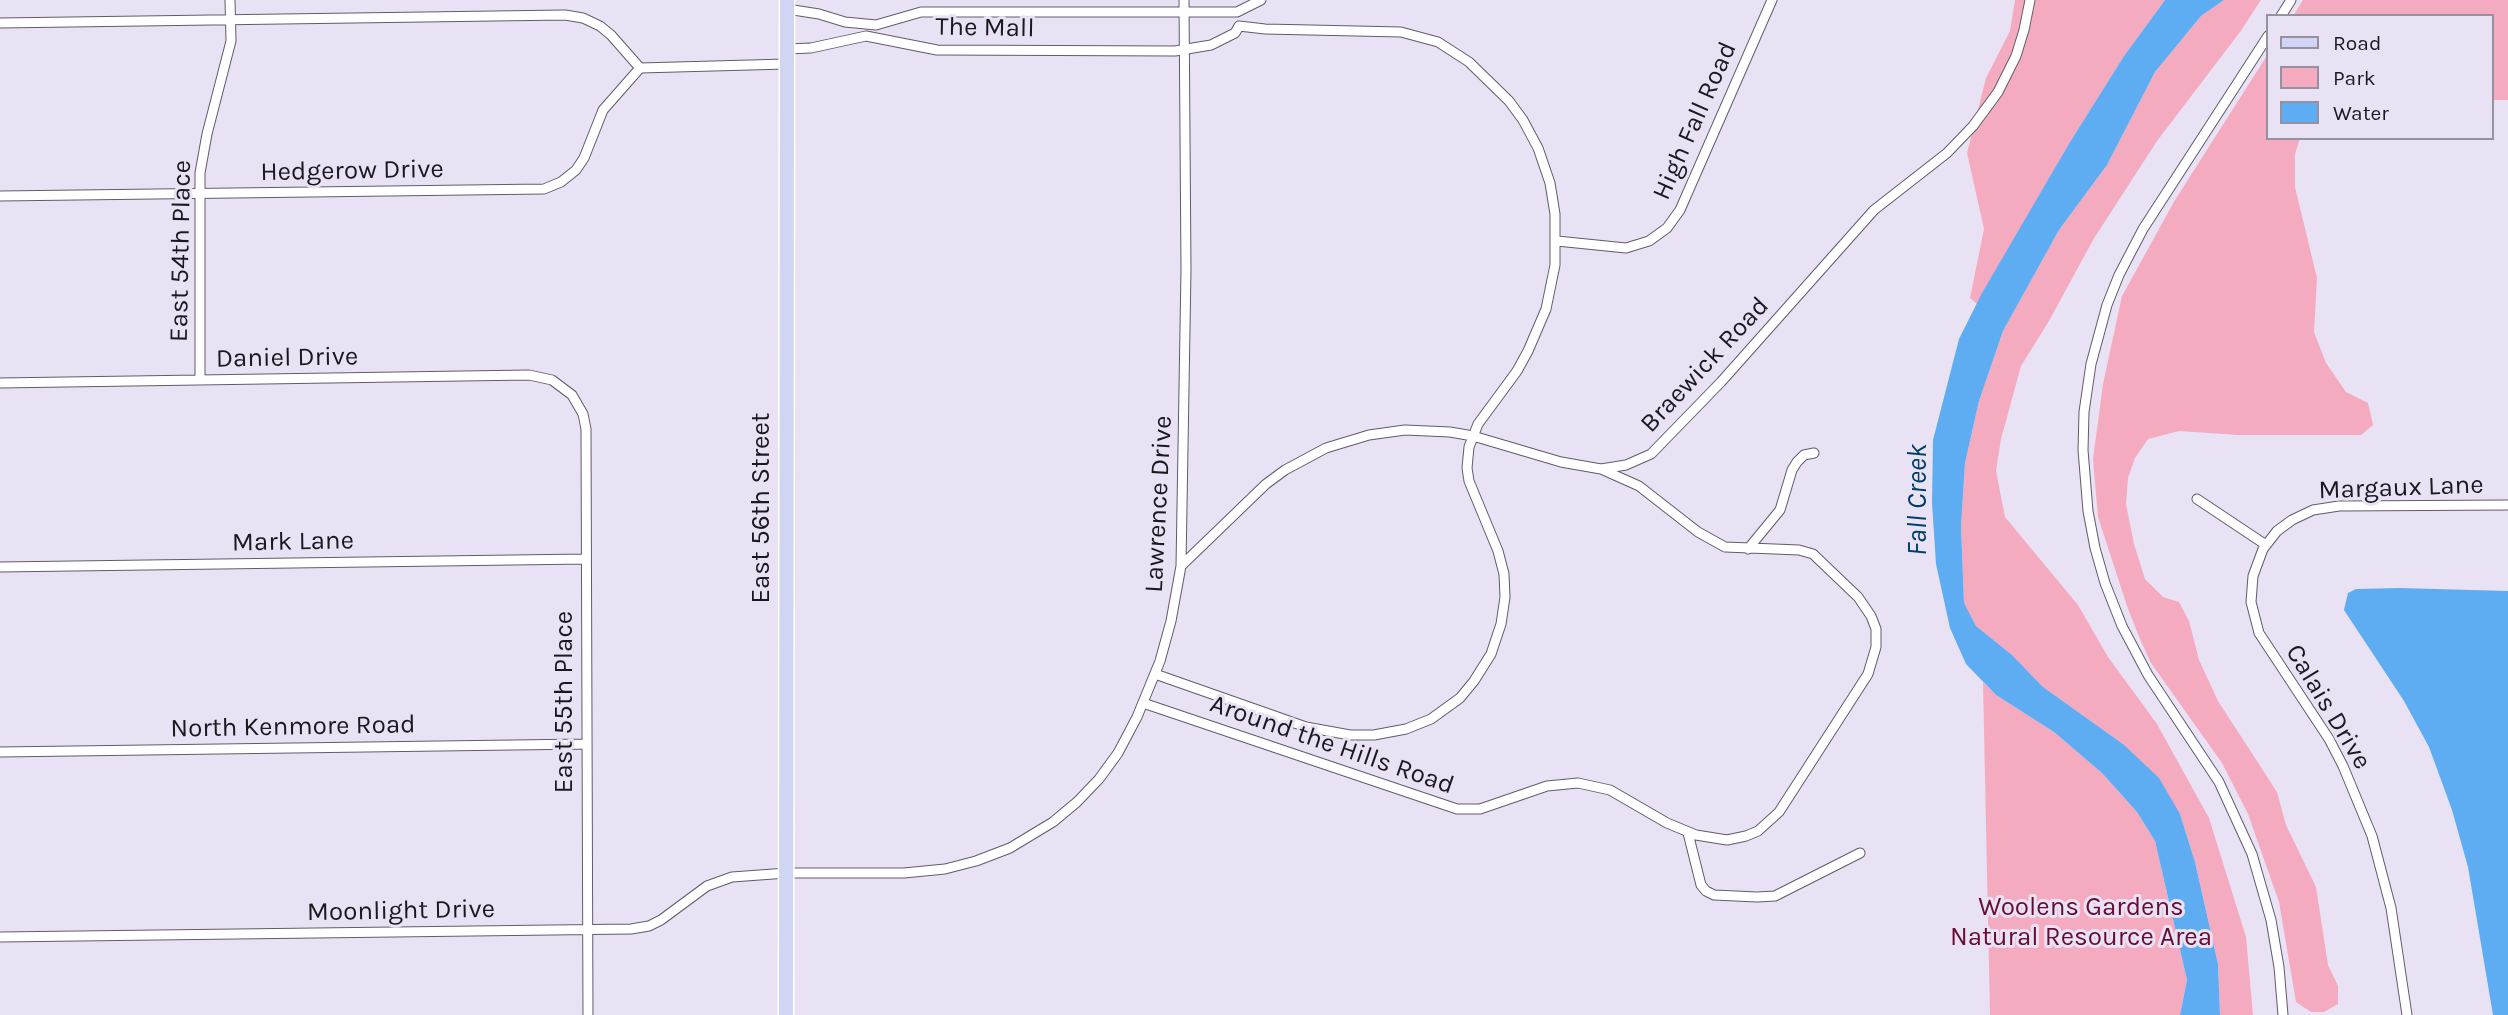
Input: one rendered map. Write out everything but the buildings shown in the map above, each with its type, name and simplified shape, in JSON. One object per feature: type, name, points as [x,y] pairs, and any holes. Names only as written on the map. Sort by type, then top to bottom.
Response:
[{"type":"main road","name":"East 56th Street","points":[[786,1015],[787,4]]},
{"type":"street","name":"East 54th Place","points":[[200,380],[200,194],[204,149],[229,54],[230,0]]},
{"type":"street","name":"Lawrence Drive","points":[[787,873],[927,872],[976,861],[1010,848],[1053,822],[1090,789],[1118,753],[1143,703],[1171,621],[1181,566],[1185,358],[1184,0]]},
{"type":"street","points":[[1155,674],[1306,727],[1342,734],[1370,735],[1401,730],[1431,719],[1453,704],[1474,681],[1491,654],[1501,624],[1505,597],[1504,574],[1499,551],[1468,477],[1467,455],[1478,424],[1517,371],[1536,334],[1551,286],[1557,242],[1552,192],[1538,148],[1523,120],[1504,95],[1487,77],[1458,54],[1424,37],[1401,32],[1239,26],[1237,12],[1261,0]]},
{"type":"street","name":"High Fall Road","points":[[1557,242],[1632,247],[1648,241],[1673,221],[1772,0]]},
{"type":"street","name":"Braewick Road","points":[[1181,566],[1266,484],[1293,465],[1351,439],[1395,431],[1441,431],[1472,436],[1561,462],[1601,469],[1639,460],[1661,445],[1721,382],[1874,210],[1940,159],[1967,133],[1990,104],[2008,72],[2024,30],[2029,0]]},
{"type":"street","name":"The Mall","points":[[787,4],[845,22],[871,25],[921,12],[1237,12]]},
{"type":"street","points":[[0,23],[574,16],[603,29],[640,68],[786,64]]},
{"type":"street","points":[[844,39],[845,22]]},
{"type":"street","points":[[871,25],[871,37]]},
{"type":"street","name":"The Mall","points":[[787,49],[811,48],[844,39],[871,37],[937,50],[1185,50],[1218,42],[1235,33],[1239,26]]},
{"type":"street","points":[[2266,39],[2143,229],[2119,275],[2106,305],[2091,364],[2084,412],[2083,450],[2088,511],[2095,548],[2122,626],[2154,684],[2219,782],[2252,854],[2271,920],[2283,1015]]},
{"type":"street","name":"Hedgerow Drive","points":[[0,197],[548,188],[576,170],[584,158],[603,110],[640,68]]},
{"type":"street","name":"Daniel Drive","points":[[0,383],[529,375],[552,380],[570,393]]},
{"type":"street","name":"East 55th Place","points":[[570,393],[581,408],[586,429],[587,1015]]},
{"type":"street","points":[[1748,549],[1780,510],[1797,462],[1804,455],[1814,453]]},
{"type":"street","name":"Around the Hills Road","points":[[1143,703],[1457,809],[1484,808],[1555,784],[1588,784],[1622,796],[1667,824],[1688,833],[1713,839],[1736,839],[1758,831],[1773,820],[1857,692],[1874,656],[1876,634],[1867,607],[1818,557],[1798,550],[1734,548],[1719,544],[1683,521],[1647,492],[1601,469]]},
{"type":"street","points":[[2197,499],[2266,545]]},
{"type":"street","name":"Margaux Lane","points":[[2266,545],[2277,531],[2292,520],[2328,506],[2508,505]]},
{"type":"street","name":"Calais Drive","points":[[2266,545],[2255,567],[2251,587],[2255,624],[2264,643],[2329,739],[2365,816],[2389,898],[2407,1015]]},
{"type":"street","name":"Mark Lane","points":[[0,568],[586,559]]},
{"type":"street","name":"North Kenmore Road","points":[[0,752],[586,744]]},
{"type":"street","points":[[1688,833],[1701,886],[1714,895],[1775,896],[1860,853]]},
{"type":"street","name":"Moonlight Drive","points":[[0,937],[631,929],[649,926],[663,919],[719,880],[748,874],[787,873]]},
{"type":"green space","points":[[2015,0],[2165,0],[2124,56],[2070,142],[1977,304],[1970,298],[1984,229],[1967,153],[1986,78],[2010,31]]},
{"type":"green space","points":[[2224,0],[2261,0],[2157,141],[2093,240],[2021,366],[2001,439],[1996,471],[2005,517],[2078,605],[2108,657],[2157,724],[2209,818],[2246,937],[2253,1015],[2220,1015],[2218,964],[2195,862],[2180,814],[2123,744],[2043,687],[2012,655],[1976,626],[1964,604],[1961,526],[1965,463],[1979,401],[2003,331],[2059,230],[2107,165],[2155,72],[2201,16]]},
{"type":"green space","points":[[2303,0],[2508,0],[2508,100],[2494,100],[2494,14],[2294,14]]},
{"type":"green space","points":[[2266,57],[2266,140],[2299,140],[2295,154],[2295,187],[2317,278],[2314,332],[2326,363],[2346,392],[2368,403],[2373,425],[2361,435],[2238,435],[2179,431],[2148,439],[2135,458],[2128,478],[2126,504],[2145,579],[2163,597],[2179,602],[2189,621],[2199,660],[2218,701],[2277,792],[2286,825],[2316,887],[2328,965],[2338,986],[2338,1004],[2324,1012],[2311,1012],[2296,1002],[2279,902],[2248,814],[2222,763],[2151,663],[2128,609],[2098,517],[2093,459],[2103,384],[2122,296],[2175,200]]},
{"type":"green space","name":"Woolens Gardens Natural Resource Area","points":[[1983,682],[1996,695],[2054,732],[2102,773],[2137,812],[2155,841],[2187,980],[2180,1015],[1990,1015]]},
{"type":"water","name":"Fall Creek","points":[[2165,0],[2224,0],[2201,16],[2155,72],[2107,165],[2059,230],[2003,331],[1979,401],[1965,463],[1961,526],[1964,603],[1976,626],[2012,655],[2043,687],[2123,744],[2159,778],[2180,814],[2195,862],[2218,964],[2220,1015],[2180,1015],[2187,980],[2155,841],[2137,812],[2102,773],[2054,732],[1996,695],[1966,664],[1950,628],[1936,564],[1932,503],[1933,440],[1959,339],[1982,293],[2070,142],[2124,56]]},
{"type":"water","points":[[2356,589],[2508,591],[2508,1015],[2493,1015],[2468,867],[2452,810],[2429,747],[2404,701],[2344,610],[2348,593]]}]
